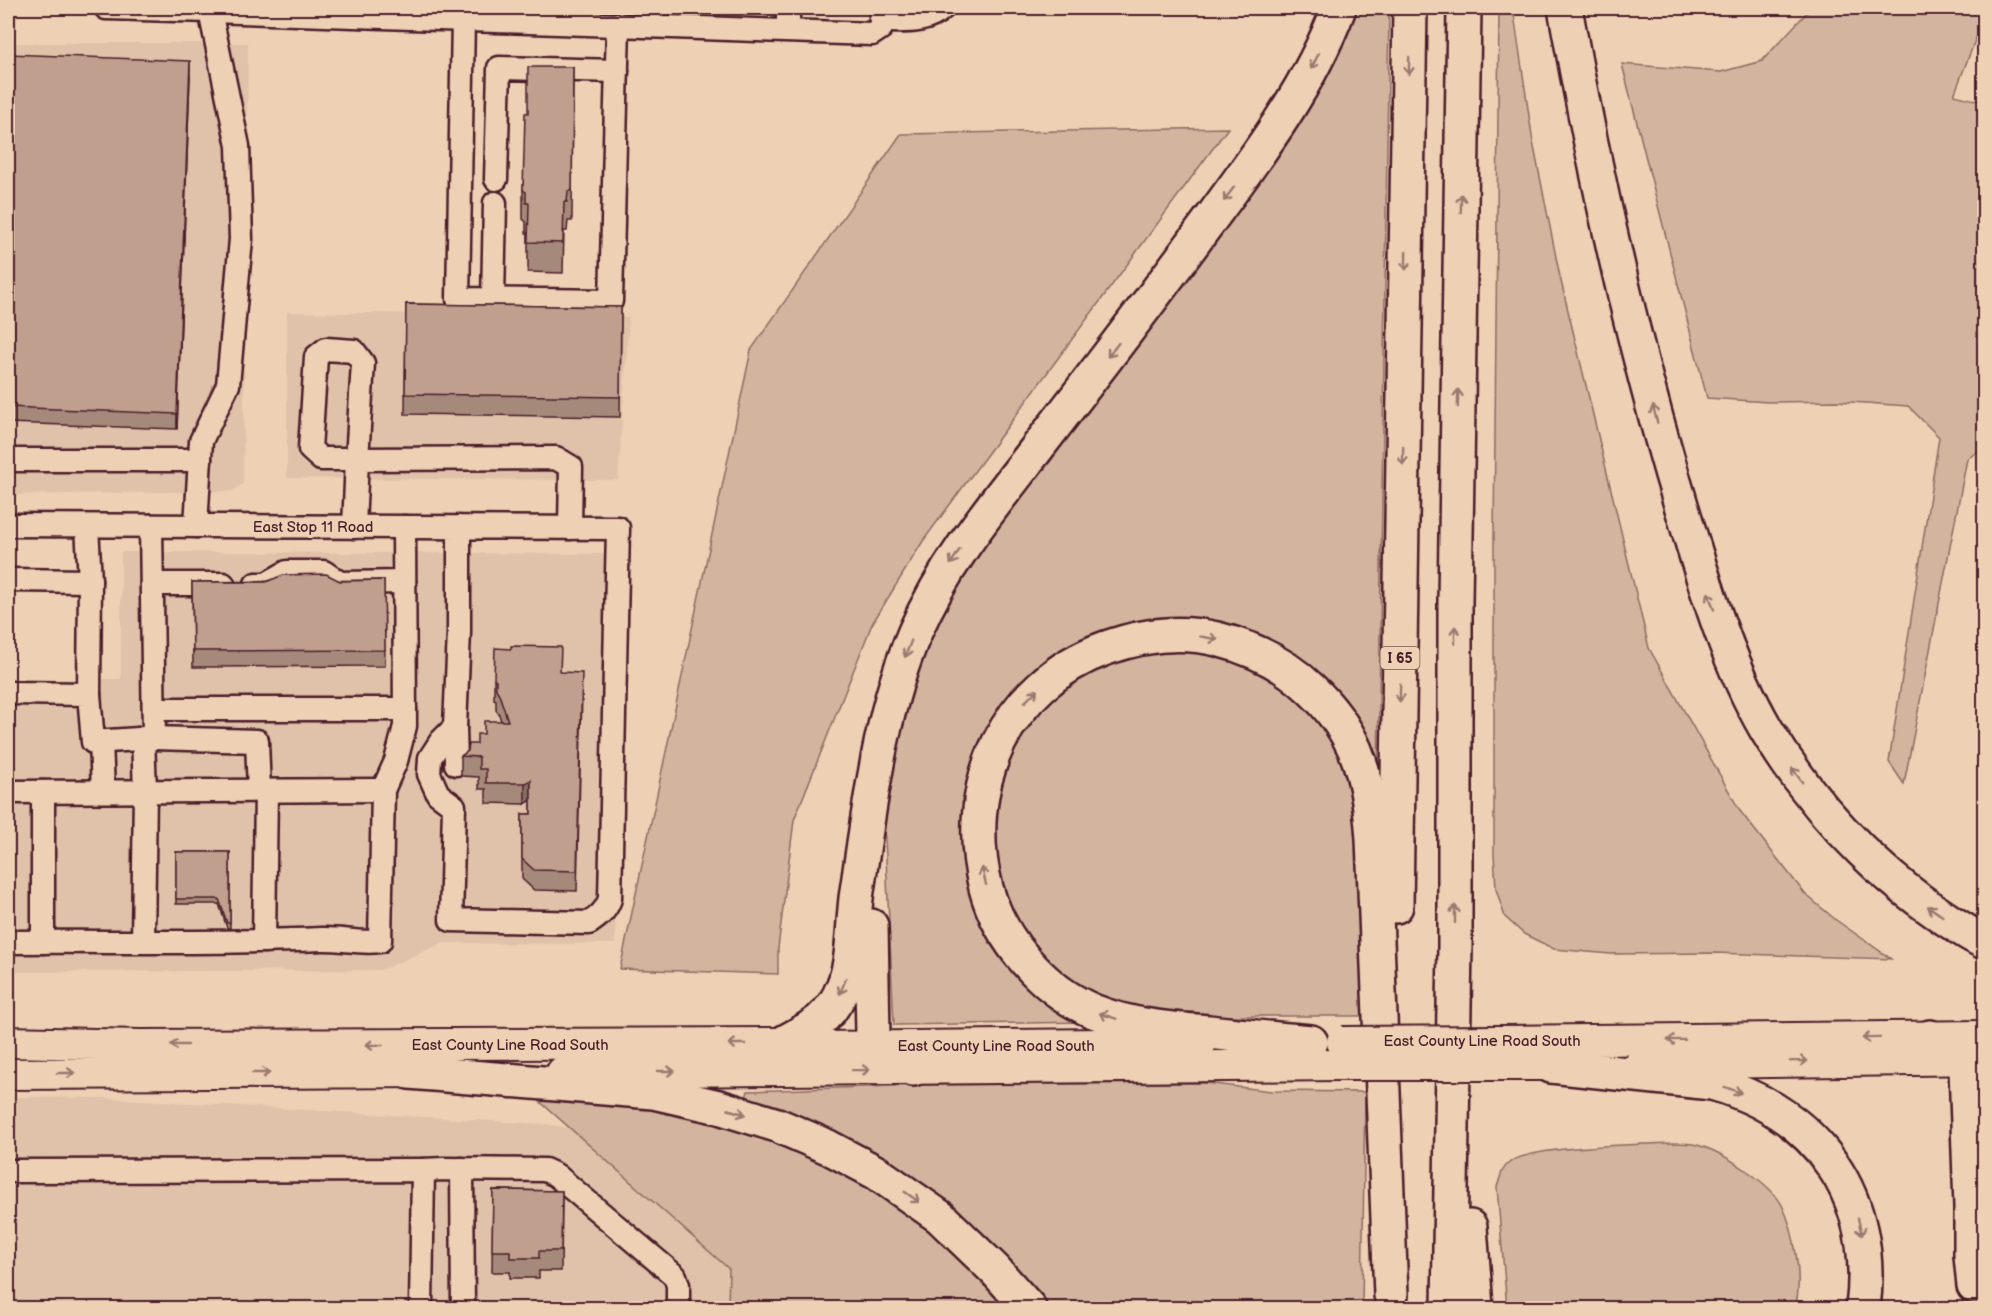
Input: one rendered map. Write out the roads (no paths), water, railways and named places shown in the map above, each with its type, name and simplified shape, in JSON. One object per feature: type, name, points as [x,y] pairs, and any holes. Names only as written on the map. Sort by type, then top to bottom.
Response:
[{"type":"highway","points":[[783,1043],[820,1022],[843,988],[851,957],[854,910],[882,731],[894,689],[916,630],[939,584],[974,530],[1140,316],[1264,146],[1312,69],[1339,8]]},
{"type":"highway","name":"I 65","points":[[1390,1301],[1410,8]]},
{"type":"highway","points":[[1449,1308],[1455,946],[1455,602],[1464,8]]},
{"type":"highway","points":[[1564,8],[1598,182],[1638,349],[1668,462],[1702,575],[1733,662],[1768,731],[1792,769],[1830,817],[1895,881],[1932,910],[1984,942]]},
{"type":"highway","points":[[1331,1050],[1131,1023],[1092,1010],[1070,999],[1051,986],[1021,954],[997,916],[988,896],[979,854],[978,817],[991,759],[1000,741],[1024,704],[1058,673],[1076,661],[1115,644],[1154,636],[1194,635],[1233,643],[1276,661],[1298,676],[1330,710],[1345,730],[1355,749],[1367,790],[1373,839],[1390,1301]]},
{"type":"highway","points":[[867,825],[873,1036],[879,1046],[898,1063],[914,1069]]},
{"type":"highway","points":[[1455,946],[1469,1185],[1470,1243],[1476,1308]]},
{"type":"highway","points":[[1929,1037],[1941,1041],[1972,1059],[1966,1068],[1972,1297]]},
{"type":"highway","points":[[1551,1066],[1712,1083],[1734,1089],[1755,1099],[1793,1122],[1810,1137],[1838,1174],[1858,1218],[1866,1267],[1863,1308]]},
{"type":"highway","points":[[409,1072],[653,1092],[719,1107],[777,1125],[828,1147],[877,1173],[940,1217],[996,1270],[1029,1308]]},
{"type":"highway","points":[[1972,1297],[1982,1255],[1984,1219]]},
{"type":"main road","name":"East County Line Road South","points":[[8,1042],[140,1045],[783,1043],[823,1047],[1500,1053],[1984,1036]]},
{"type":"main road","name":"East County Line Road South","points":[[8,1074],[914,1069],[1331,1050]]},
{"type":"main road","name":"East County Line Road South","points":[[1500,1053],[1551,1066],[1972,1059]]},
{"type":"street","points":[[106,8],[618,24],[741,18],[788,30],[872,34],[881,28],[881,14],[913,21],[936,15],[943,8]]},
{"type":"street","points":[[788,8],[788,30]]},
{"type":"street","points":[[196,526],[201,441],[228,386],[241,239],[238,146],[210,11]]},
{"type":"street","points":[[463,19],[458,299],[611,301],[618,24]]},
{"type":"street","points":[[460,164],[496,172],[499,68],[616,71]]},
{"type":"street","points":[[459,217],[495,210],[493,300]]},
{"type":"street","points":[[354,527],[357,459],[363,363],[354,351],[326,349],[316,357],[310,449],[321,459],[357,459],[556,458],[571,467],[570,528]]},
{"type":"street","points":[[8,460],[200,460]]},
{"type":"street","name":"East Stop 11 Road","points":[[8,525],[618,528],[610,899],[606,908],[598,917],[589,922],[451,920],[454,806]]},
{"type":"street","points":[[87,526],[90,581],[89,694],[93,742],[148,738],[257,741],[262,791],[264,941]]},
{"type":"street","points":[[142,941],[144,791],[148,738],[154,709],[151,526]]},
{"type":"street","points":[[8,942],[264,941],[330,938],[364,943],[380,941],[383,790],[396,761],[405,726],[404,527]]},
{"type":"street","points":[[454,806],[459,632],[459,527]]},
{"type":"street","points":[[152,584],[267,584],[287,572],[324,572],[340,583],[404,582]]},
{"type":"street","points":[[8,580],[90,581]]},
{"type":"street","points":[[8,693],[89,694]]},
{"type":"street","points":[[154,709],[405,709]]},
{"type":"street","points":[[454,806],[438,794],[429,774],[430,758],[455,726]]},
{"type":"street","points":[[101,741],[103,791]]},
{"type":"street","points":[[8,792],[383,790]]},
{"type":"street","points":[[43,792],[43,942]]},
{"type":"street","points":[[462,1169],[463,1308]]},
{"type":"street","points":[[421,1308],[423,1170]]},
{"type":"street","points":[[8,1171],[545,1170],[556,1175],[675,1276],[678,1286],[678,1308]]}]
